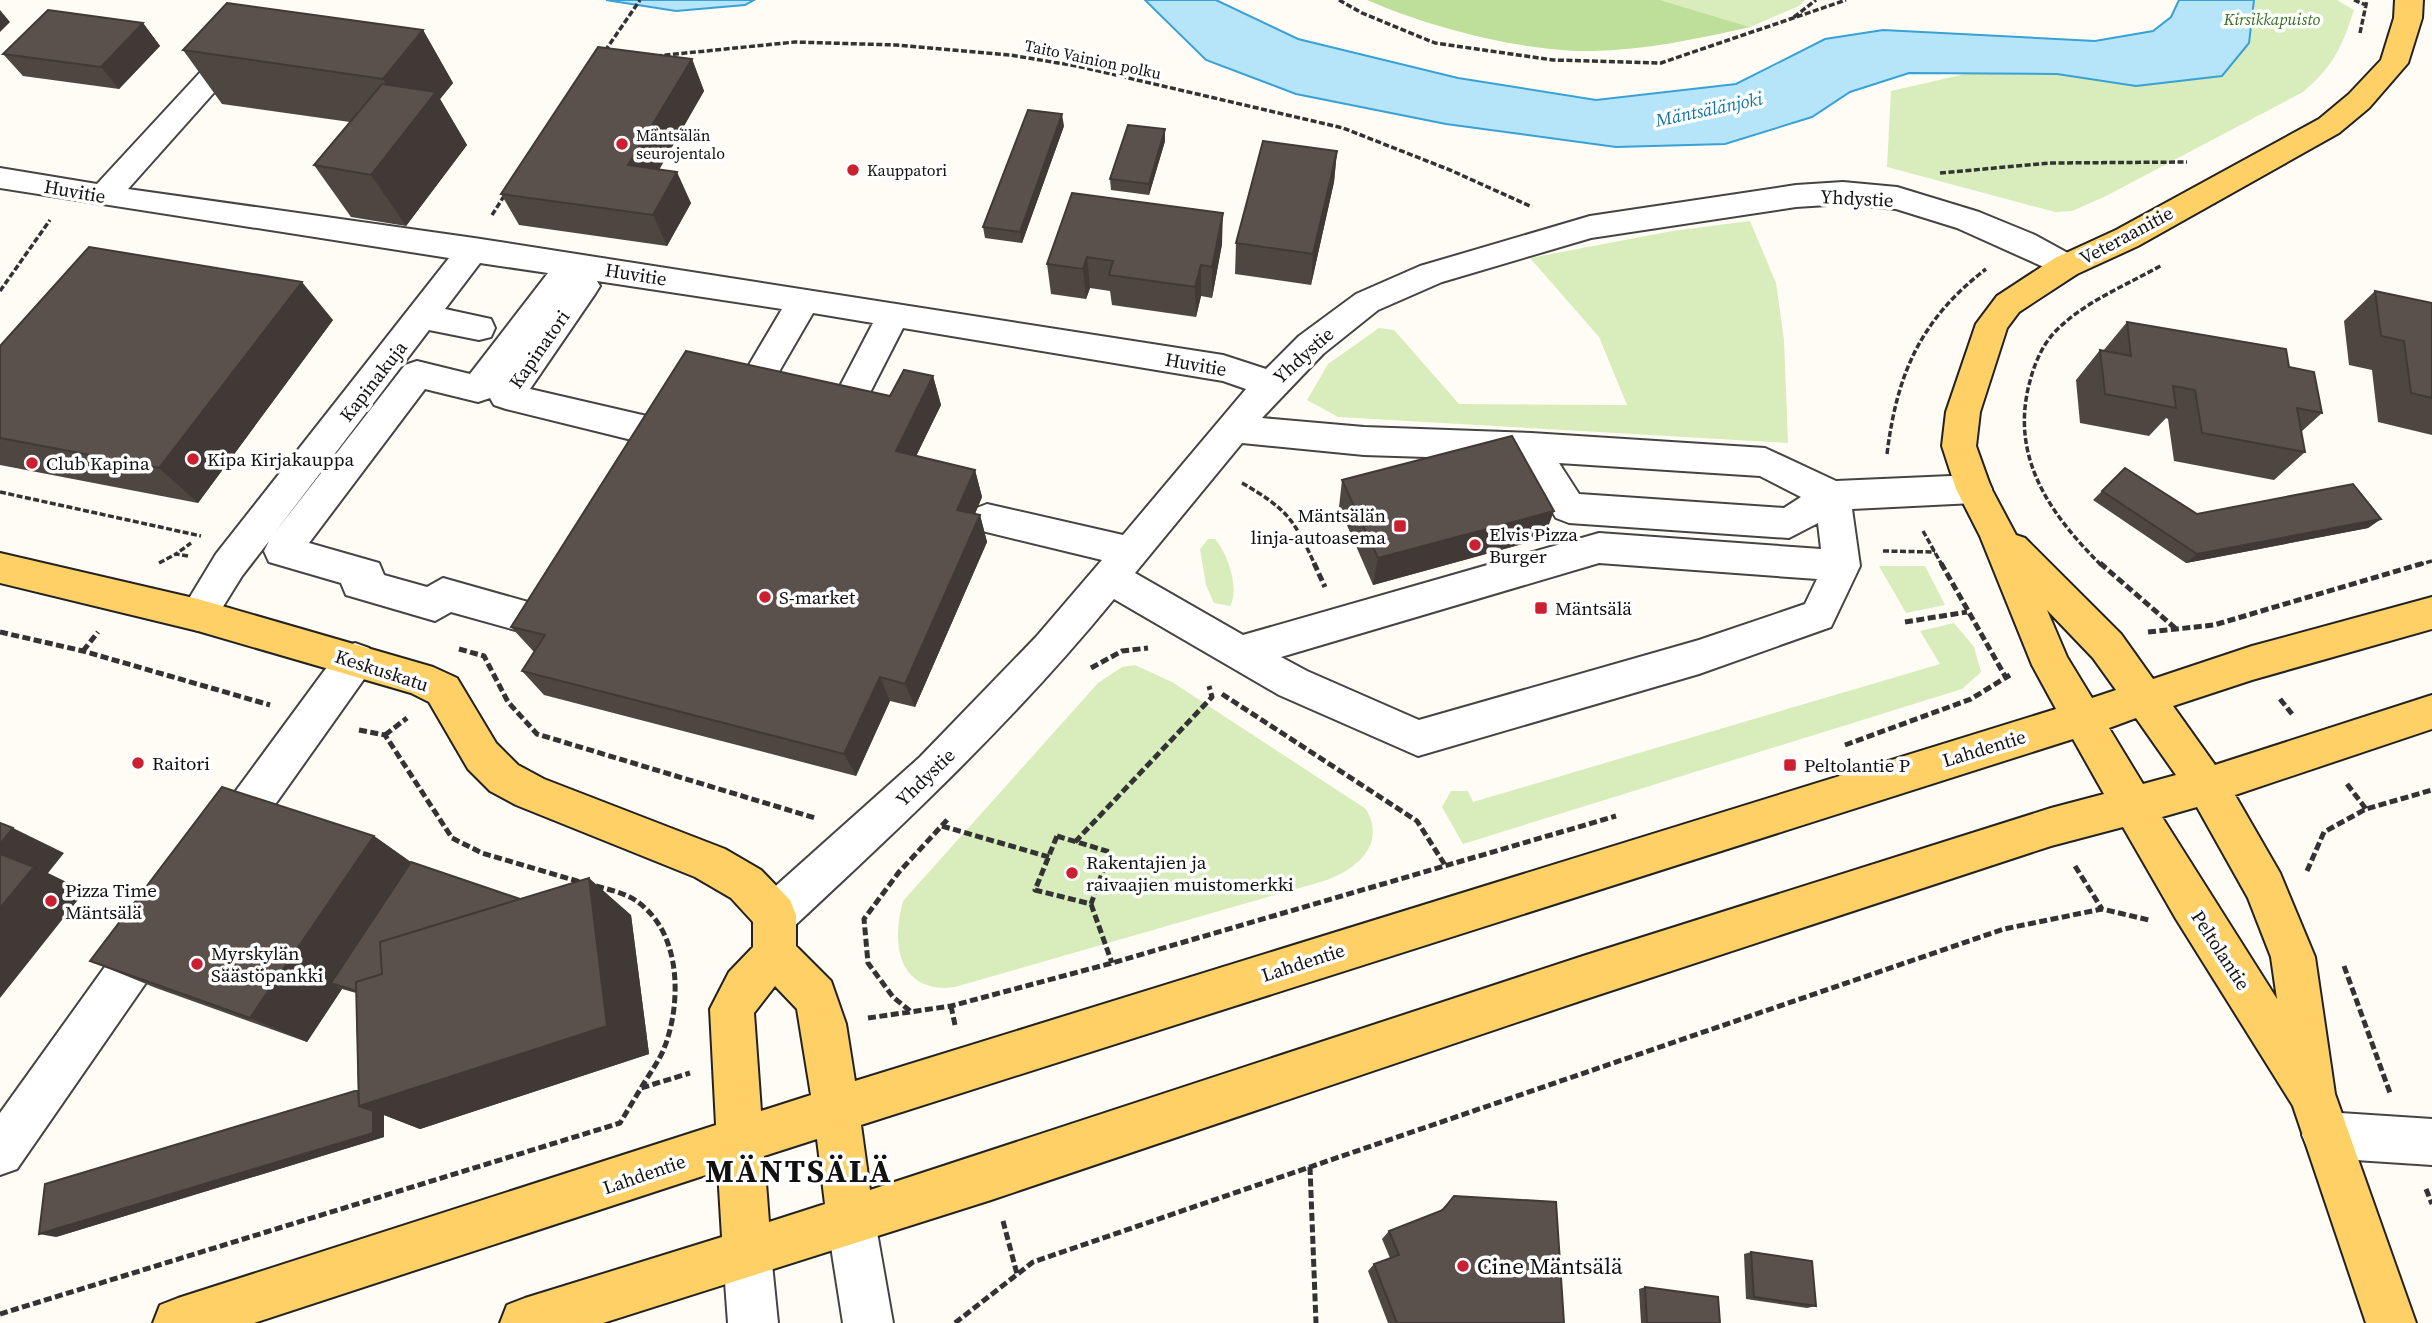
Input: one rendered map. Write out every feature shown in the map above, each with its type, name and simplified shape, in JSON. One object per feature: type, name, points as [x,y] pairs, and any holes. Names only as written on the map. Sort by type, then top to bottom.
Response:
[{"type":"main road","name":"Veteraanitie","points":[[2132,805],[2051,665],[1998,534],[1973,489],[1959,446],[1963,412],[1992,324],[2008,304],[2066,266],[2127,238],[2329,126],[2359,101],[2394,63],[2408,18],[2409,0]]},
{"type":"main road","name":"Veteraanitie","points":[[1998,534],[2107,646],[2207,786]]},
{"type":"main road","name":"Keskuskatu","points":[[0,568],[198,615],[419,679],[443,690],[482,756],[504,778],[530,792],[710,863],[746,884],[774,935]]},
{"type":"main road","name":"Lahdentie","points":[[178,1323],[838,1109],[1998,743],[2082,719],[2252,663],[2432,613]]},
{"type":"main road","points":[[525,1323],[636,1286],[851,1221],[1583,978],[2051,827],[2207,786],[2432,712]]},
{"type":"main road","name":"Peltolantie","points":[[2207,786],[2265,887],[2293,957],[2319,1114],[2391,1323]]},
{"type":"main road","name":"Peltolantie","points":[[2132,805],[2319,1114]]},
{"type":"main road","points":[[774,935],[815,996],[824,1024],[838,1109],[851,1221]]},
{"type":"main road","name":"Yhdystie","points":[[747,1254],[734,1060],[733,1004],[774,935]]},
{"type":"street","points":[[104,197],[256,29],[269,31]]},
{"type":"street","name":"Huvitie","points":[[0,178],[104,197],[799,291],[894,314],[1223,368],[1245,373],[1269,386]]},
{"type":"street","name":"Yhdystie","points":[[774,935],[1050,649],[1269,386],[1311,345],[1367,302],[1431,274],[1591,227],[1755,202],[1843,193],[1897,198],[1968,220],[2024,243],[2066,266]]},
{"type":"street","name":"Kapinakuja","points":[[198,615],[229,565],[424,317],[466,248]]},
{"type":"street","name":"Kapinatori","points":[[558,282],[584,286],[506,396],[664,434],[544,622],[443,594],[435,605],[359,584],[366,574],[282,551],[417,374],[478,389],[558,282]]},
{"type":"street","points":[[750,392],[799,291]]},
{"type":"street","points":[[844,412],[894,314]]},
{"type":"street","points":[[424,317],[479,328]]},
{"type":"street","points":[[1233,429],[1364,441],[1531,447],[1765,462],[1832,496]]},
{"type":"street","points":[[1531,447],[1569,508],[1789,523],[1832,496],[1973,489]]},
{"type":"street","points":[[988,519],[1121,565],[1237,653],[1293,683],[1418,738],[1699,657],[1818,616],[1842,566],[1832,496]]},
{"type":"street","points":[[1237,653],[1599,548],[1842,566]]},
{"type":"street","points":[[0,1152],[187,890],[261,794],[355,660]]},
{"type":"street","points":[[2319,1114],[2420,1141]]},
{"type":"street","points":[[851,1221],[868,1323]]},
{"type":"street","points":[[747,1254],[753,1323]]},
{"type":"path","points":[[614,54],[604,53],[640,0]]},
{"type":"path","points":[[1339,0],[1435,43],[1553,60],[1661,63],[1846,0]]},
{"type":"path","points":[[1791,20],[1816,0]]},
{"type":"path","points":[[2354,0],[2367,6]]},
{"type":"path","name":"Taito Vainion polku","points":[[645,57],[795,42],[909,46],[1010,55],[1077,66],[1343,128],[1450,170],[1544,212]]},
{"type":"path","points":[[1937,173],[2050,163],[2195,162]]},
{"type":"path","points":[[466,248],[511,186]]},
{"type":"path","points":[[0,291],[58,210]]},
{"type":"path","points":[[2172,259],[2056,330],[2024,391],[2020,423],[2038,486],[2061,521],[2142,603],[2175,628]]},
{"type":"path","points":[[1205,463],[1275,502],[1296,524],[1328,592]]},
{"type":"path","points":[[201,536],[210,525]]},
{"type":"path","points":[[2107,646],[2148,632],[2214,625],[2432,561]]},
{"type":"path","points":[[1905,622],[1967,612]]},
{"type":"path","points":[[0,632],[83,651],[385,735],[452,838],[482,853],[627,895],[656,918],[671,951],[676,997],[664,1048],[620,1123],[0,1314]]},
{"type":"path","points":[[1842,746],[1971,699],[2005,676],[2051,665]]},
{"type":"path","points":[[1076,842],[1212,696],[1209,686],[1417,821],[1445,866]]},
{"type":"path","points":[[2314,883],[2309,870],[2324,832],[2366,808],[2432,790]]},
{"type":"path","points":[[824,1024],[951,1006],[1112,963],[1618,815]]},
{"type":"path","points":[[942,826],[1049,857]]},
{"type":"path","points":[[1091,904],[1035,890],[1057,836],[1110,852],[1091,904],[1112,963]]},
{"type":"path","points":[[2265,887],[2309,870]]},
{"type":"path","points":[[955,1323],[1033,1262],[2004,929],[2102,909],[2149,920],[2191,905]]},
{"type":"path","points":[[2342,960],[2420,1141],[2432,1204]]},
{"type":"path","points":[[641,1088],[734,1060]]},
{"type":"path","points":[[1310,1167],[1316,1323]]},
{"type":"green space","points":[[1367,0],[1660,0],[1750,27],[1651,46],[1591,51],[1564,50],[1476,36],[1418,20]]},
{"type":"green space","points":[[1660,0],[1805,0],[1799,6],[1750,27]]},
{"type":"green space","name":"Kirsikkapuisto","points":[[2254,0],[2337,0],[2354,10],[2335,56],[2322,74],[2303,92],[2104,197],[2072,211],[2055,212],[1887,167],[1891,91],[1978,71],[2057,74],[2249,43]]},
{"type":"green space","points":[[1750,221],[1776,283],[1784,340],[1788,443],[1338,417],[1307,400],[1328,364],[1379,328],[1394,330],[1459,404],[1627,405],[1599,337],[1530,258],[1672,231]]},
{"type":"green space","points":[[1208,539],[1215,539],[1228,562],[1234,590],[1230,606],[1214,603],[1206,585],[1200,549]]},
{"type":"green space","points":[[1879,566],[1925,566],[1945,605],[1906,613]]},
{"type":"green space","points":[[1954,623],[1974,647],[1981,672],[1962,689],[1463,844],[1442,807],[1451,791],[1468,791],[1473,802],[1940,664],[1920,631]]},
{"type":"green space","points":[[1135,665],[1172,682],[1366,809],[1373,833],[1366,853],[1349,869],[1327,880],[955,987],[936,987],[921,983],[910,974],[899,949],[899,917],[903,901],[1098,683],[1122,667]]},
{"type":"water","points":[[606,0],[754,0],[745,5],[676,11]]},
{"type":"water","name":"Mäntsälänjoki","points":[[1145,0],[1216,0],[1298,39],[1458,78],[1596,100],[1736,84],[1825,39],[1883,30],[2095,41],[2153,31],[2171,17],[2179,0],[2254,0],[2249,43],[2222,76],[2136,86],[2057,74],[1909,73],[1850,92],[1812,117],[1725,144],[1616,147],[1446,124],[1296,94],[1206,60]]},
{"type":"building","points":[[227,3],[423,30],[383,79],[183,50]]},
{"type":"building","points":[[48,10],[143,23],[101,67],[3,54]]},
{"type":"building","points":[[598,47],[692,59],[628,165],[677,172],[653,215],[501,194]]},
{"type":"building","points":[[382,84],[436,92],[371,175],[314,165]]},
{"type":"building","points":[[1028,110],[1062,114],[1020,232],[983,227]]},
{"type":"building","points":[[1128,125],[1165,129],[1149,184],[1110,179]]},
{"type":"building","points":[[1263,141],[1337,151],[1313,254],[1236,243]]},
{"type":"building","points":[[1072,193],[1223,213],[1212,267],[1201,265],[1195,287],[1109,275],[1113,261],[1087,257],[1083,269],[1047,264]]},
{"type":"building","points":[[89,247],[302,282],[159,468],[0,438],[0,346]]},
{"type":"building","points":[[2375,291],[2432,303],[2432,398],[2411,393],[2404,341],[2381,336]]},
{"type":"building","points":[[2127,322],[2286,349],[2289,367],[2314,372],[2322,413],[2297,408],[2305,452],[2202,433],[2195,390],[2173,386],[2176,408],[2105,394],[2100,350],[2131,356]]},
{"type":"building","name":"S-market","points":[[686,351],[890,396],[904,370],[933,376],[896,451],[975,470],[957,510],[980,515],[905,684],[880,677],[844,754],[522,671],[545,635],[511,627]]},
{"type":"building","points":[[1512,436],[1554,511],[1378,558],[1342,480]]},
{"type":"building","points":[[2125,468],[2197,514],[2353,484],[2381,519],[2197,554],[2102,491]]},
{"type":"building","points":[[222,787],[374,836],[250,1018],[90,961]]},
{"type":"building","points":[[0,823],[13,828],[0,844]]},
{"type":"building","points":[[0,854],[34,867],[0,908]]},
{"type":"building","points":[[411,862],[520,899],[380,942],[382,974],[356,982],[356,991],[331,983]]},
{"type":"building","points":[[589,878],[607,1026],[359,1106],[356,982],[382,974],[380,942]]},
{"type":"building","points":[[358,1090],[359,1106],[373,1111],[373,1133],[39,1234],[45,1184]]},
{"type":"building","name":"Cine Mäntsälä","points":[[1454,1196],[1556,1202],[1564,1323],[1397,1323],[1374,1264],[1399,1255],[1389,1231],[1443,1210]]},
{"type":"building","points":[[1751,1252],[1812,1261],[1816,1306],[1754,1297]]},
{"type":"building","points":[[1645,1287],[1718,1297],[1720,1323],[1647,1323]]},
{"type":"place","name":"Mäntsälän seurojentalo","points":[[622,144]]},
{"type":"place","name":"Kauppatori","points":[[853,170]]},
{"type":"place","name":"Kipa Kirjakauppa","points":[[193,459]]},
{"type":"place","name":"Club Kapina","points":[[32,463]]},
{"type":"place","name":"Mäntsälän linja-autoasema","points":[[1400,526]]},
{"type":"place","name":"Elvis Pizza Burger","points":[[1475,545]]},
{"type":"place","name":"S-market","points":[[765,597]]},
{"type":"place","name":"Mäntsälä","points":[[1541,608]]},
{"type":"place","name":"Raitori","points":[[138,763]]},
{"type":"place","name":"Peltolantie P","points":[[1790,765]]},
{"type":"place","name":"Rakentajien ja raivaajien muistomerkki","points":[[1072,873]]},
{"type":"place","name":"Pizza Time Mäntsälä","points":[[51,901]]},
{"type":"place","name":"Myrskylän Säästöpankki","points":[[197,964]]},
{"type":"place","name":"Cine Mäntsälä","points":[[1463,1266]]},
{"type":"district","name":"MÄNTSÄLÄ","points":[[799,1171]]}]
